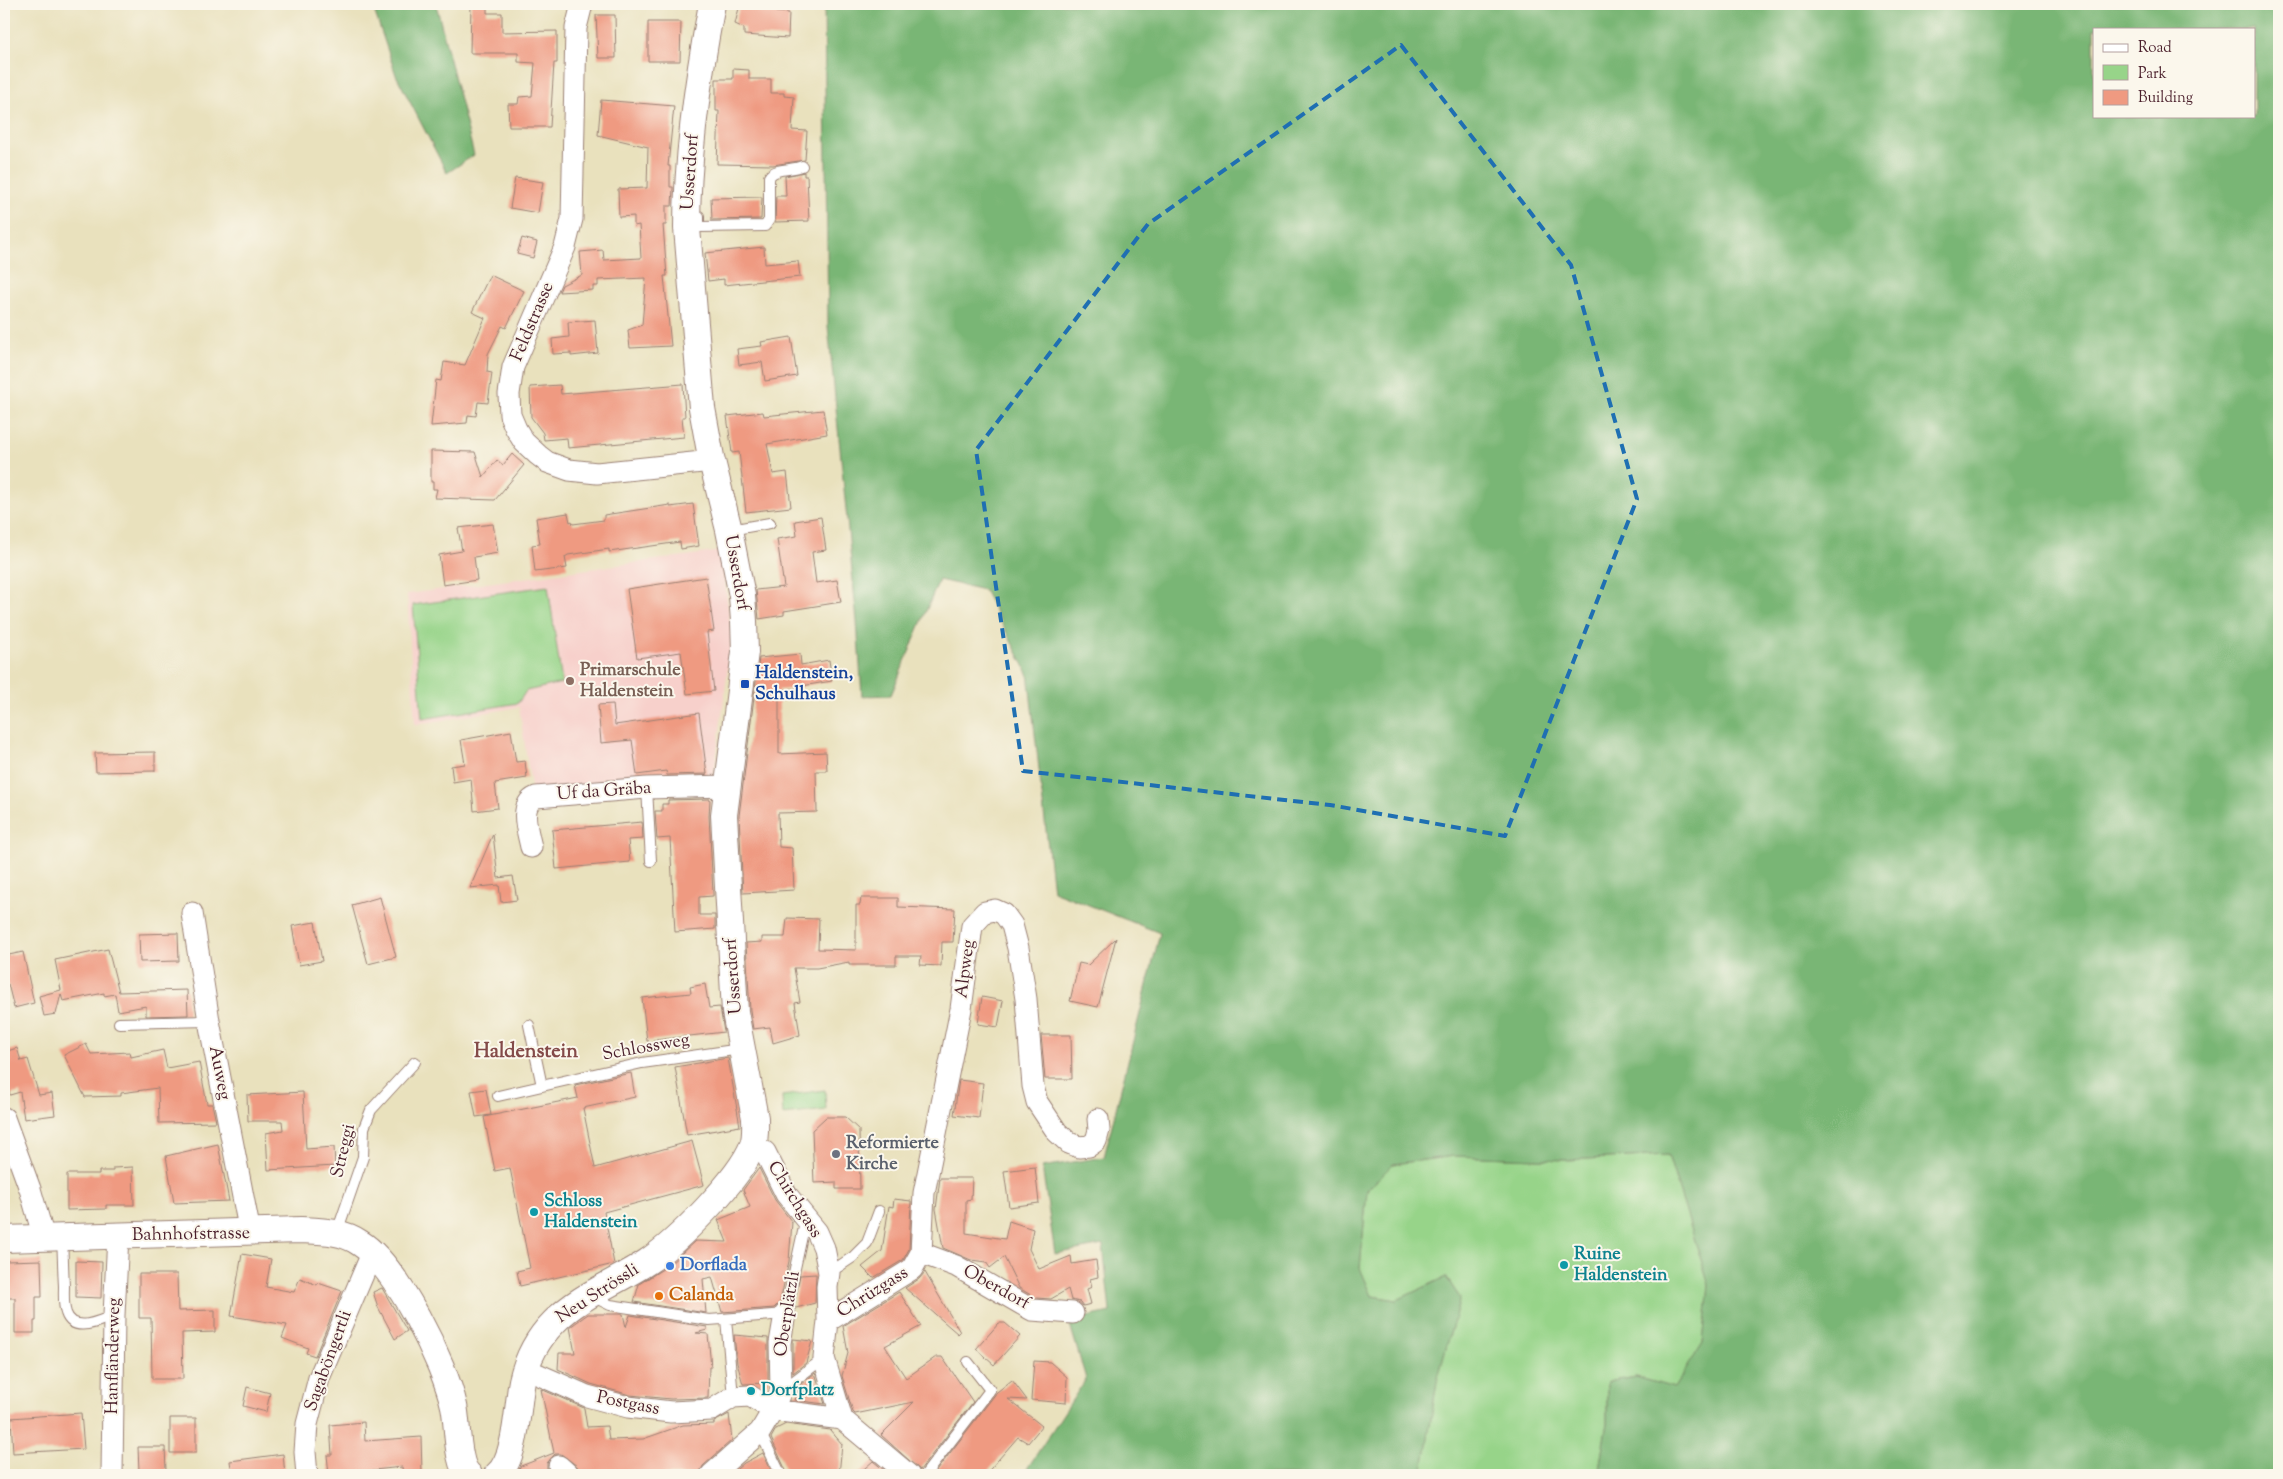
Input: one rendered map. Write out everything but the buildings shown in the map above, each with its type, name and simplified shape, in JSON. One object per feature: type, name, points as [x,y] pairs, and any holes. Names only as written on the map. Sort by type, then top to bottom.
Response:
[{"type":"street","name":"Feldstrasse","points":[[582,4],[576,28],[572,219],[565,247],[514,367],[509,394],[510,415],[516,429],[531,449],[547,462],[569,470],[597,473],[712,461]]},
{"type":"street","name":"Usserdorf","points":[[712,4],[703,49],[696,195],[688,228],[702,408],[742,596],[744,652],[724,815],[735,1012],[755,1118],[756,1133],[753,1144]]},
{"type":"street","name":"Uf da Gräba","points":[[531,847],[525,812],[530,800],[536,797],[647,788],[727,786]]},
{"type":"street","name":"Alpweg","points":[[921,1254],[924,1193],[961,1010],[972,926],[986,912],[994,910],[1004,914],[1012,926],[1018,948],[1026,999],[1033,1086],[1037,1102],[1057,1132],[1070,1143],[1079,1147],[1089,1146],[1096,1141],[1100,1130],[1098,1119]]},
{"type":"street","name":"Auweg","points":[[192,913],[209,1020],[250,1234]]},
{"type":"street","points":[[4,1118],[30,1189],[53,1238]]},
{"type":"street","name":"Chirchgass","points":[[753,1144],[764,1152],[786,1194],[817,1232],[824,1248],[829,1272],[827,1287],[828,1321]]},
{"type":"street","name":"Neu Strössli","points":[[497,1475],[506,1463],[510,1449],[526,1369],[542,1336],[566,1310],[649,1260],[681,1234],[706,1209],[746,1160],[753,1144]]},
{"type":"street","name":"Bahnhofstrasse","points":[[4,1239],[250,1234],[301,1230],[337,1233],[359,1241],[372,1252]]},
{"type":"street","name":"Hanfländerweg","points":[[112,1475],[114,1315],[118,1236]]},
{"type":"street","points":[[372,1252],[386,1266],[398,1285],[445,1375],[454,1408],[462,1464],[469,1475]]},
{"type":"street","name":"Sagaböngertli","points":[[307,1475],[305,1452],[307,1424],[319,1378],[372,1252]]},
{"type":"street","name":"Oberdorf","points":[[921,1254],[956,1266],[1032,1310],[1073,1314]]},
{"type":"street","name":"Chrüzgass","points":[[842,1419],[824,1358],[828,1321],[912,1269],[921,1254]]},
{"type":"street","name":"Oberplätzli","points":[[773,1410],[781,1390],[780,1343],[785,1314]]},
{"type":"street","name":"Postgass","points":[[526,1369],[587,1396],[628,1407],[671,1412],[712,1410],[733,1397]]},
{"type":"street","points":[[733,1397],[750,1396],[773,1410],[842,1419],[909,1475]]},
{"type":"street","points":[[712,1475],[760,1432],[773,1410]]},
{"type":"lane","points":[[696,195],[700,227],[765,226],[769,220],[768,177],[774,171],[793,170],[802,166]]},
{"type":"lane","points":[[729,530],[770,523]]},
{"type":"lane","points":[[647,788],[651,860]]},
{"type":"lane","points":[[119,1023],[209,1020]]},
{"type":"lane","points":[[529,1025],[542,1086]]},
{"type":"lane","name":"Schlossweg","points":[[498,1096],[642,1063],[742,1048]]},
{"type":"lane","name":"Streggi","points":[[337,1233],[363,1157],[364,1128],[371,1110],[415,1062]]},
{"type":"lane","points":[[829,1272],[853,1257],[867,1243],[879,1211]]},
{"type":"lane","name":"Oberplätzli","points":[[785,1314],[806,1217]]},
{"type":"lane","points":[[53,1238],[67,1316],[71,1320],[82,1324],[97,1323],[114,1315]]},
{"type":"lane","points":[[594,1294],[600,1300],[616,1306],[709,1320],[785,1314]]},
{"type":"lane","points":[[726,1319],[733,1397]]},
{"type":"lane","points":[[781,1390],[824,1358]]},
{"type":"lane","points":[[925,1475],[990,1390],[968,1362]]},
{"type":"lane","points":[[760,1432],[782,1475]]},
{"type":"highlighted area","points":[[1401,45],[1571,265],[1637,499],[1505,836],[1330,805],[1023,771],[976,450],[1148,224]]},
{"type":"shaded area","name":"Primarschule Haldenstein","points":[[721,551],[732,637],[714,775],[532,792],[519,707],[415,725],[407,594]]},
{"type":"green space","points":[[372,4],[436,4],[474,155],[447,173],[396,75]]},
{"type":"green space","points":[[824,4],[2279,4],[2279,1475],[1598,1475],[1607,1423],[1607,1382],[1636,1377],[1674,1388],[1703,1343],[1709,1285],[1668,1155],[1566,1160],[1454,1156],[1393,1164],[1367,1190],[1360,1268],[1372,1296],[1397,1300],[1446,1277],[1460,1298],[1437,1381],[1422,1475],[1023,1475],[1086,1379],[1069,1321],[1110,1312],[1103,1245],[1055,1254],[1042,1167],[1104,1157],[1160,933],[1053,891],[1028,673],[984,590],[939,580],[891,695],[862,696],[857,622],[828,326]]},
{"type":"green space","points":[[548,586],[562,683],[526,691],[518,703],[422,719],[413,605]]},
{"type":"green space","points":[[825,1090],[826,1110],[783,1115],[782,1096]]},
{"type":"green space","points":[[1668,1155],[1709,1285],[1703,1343],[1674,1388],[1636,1377],[1607,1382],[1607,1423],[1598,1475],[1422,1475],[1437,1381],[1460,1298],[1446,1277],[1397,1300],[1372,1296],[1360,1268],[1367,1190],[1393,1164],[1455,1156],[1566,1160]]},
{"type":"place","name":"Primarschule Haldenstein","points":[[570,681]]},
{"type":"place","name":"Haldenstein, Schulhaus","points":[[745,684]]},
{"type":"place","name":"Reformierte Kirche","points":[[836,1154]]},
{"type":"place","name":"Schloss Haldenstein","points":[[534,1212]]},
{"type":"place","name":"Ruine Haldenstein","points":[[1564,1265]]},
{"type":"place","name":"Dorflada","points":[[670,1266]]},
{"type":"place","name":"Calanda","points":[[659,1296]]},
{"type":"place","name":"Dorfplatz","points":[[751,1391]]},
{"type":"district","name":"Haldenstein","points":[[526,1052]]}]
